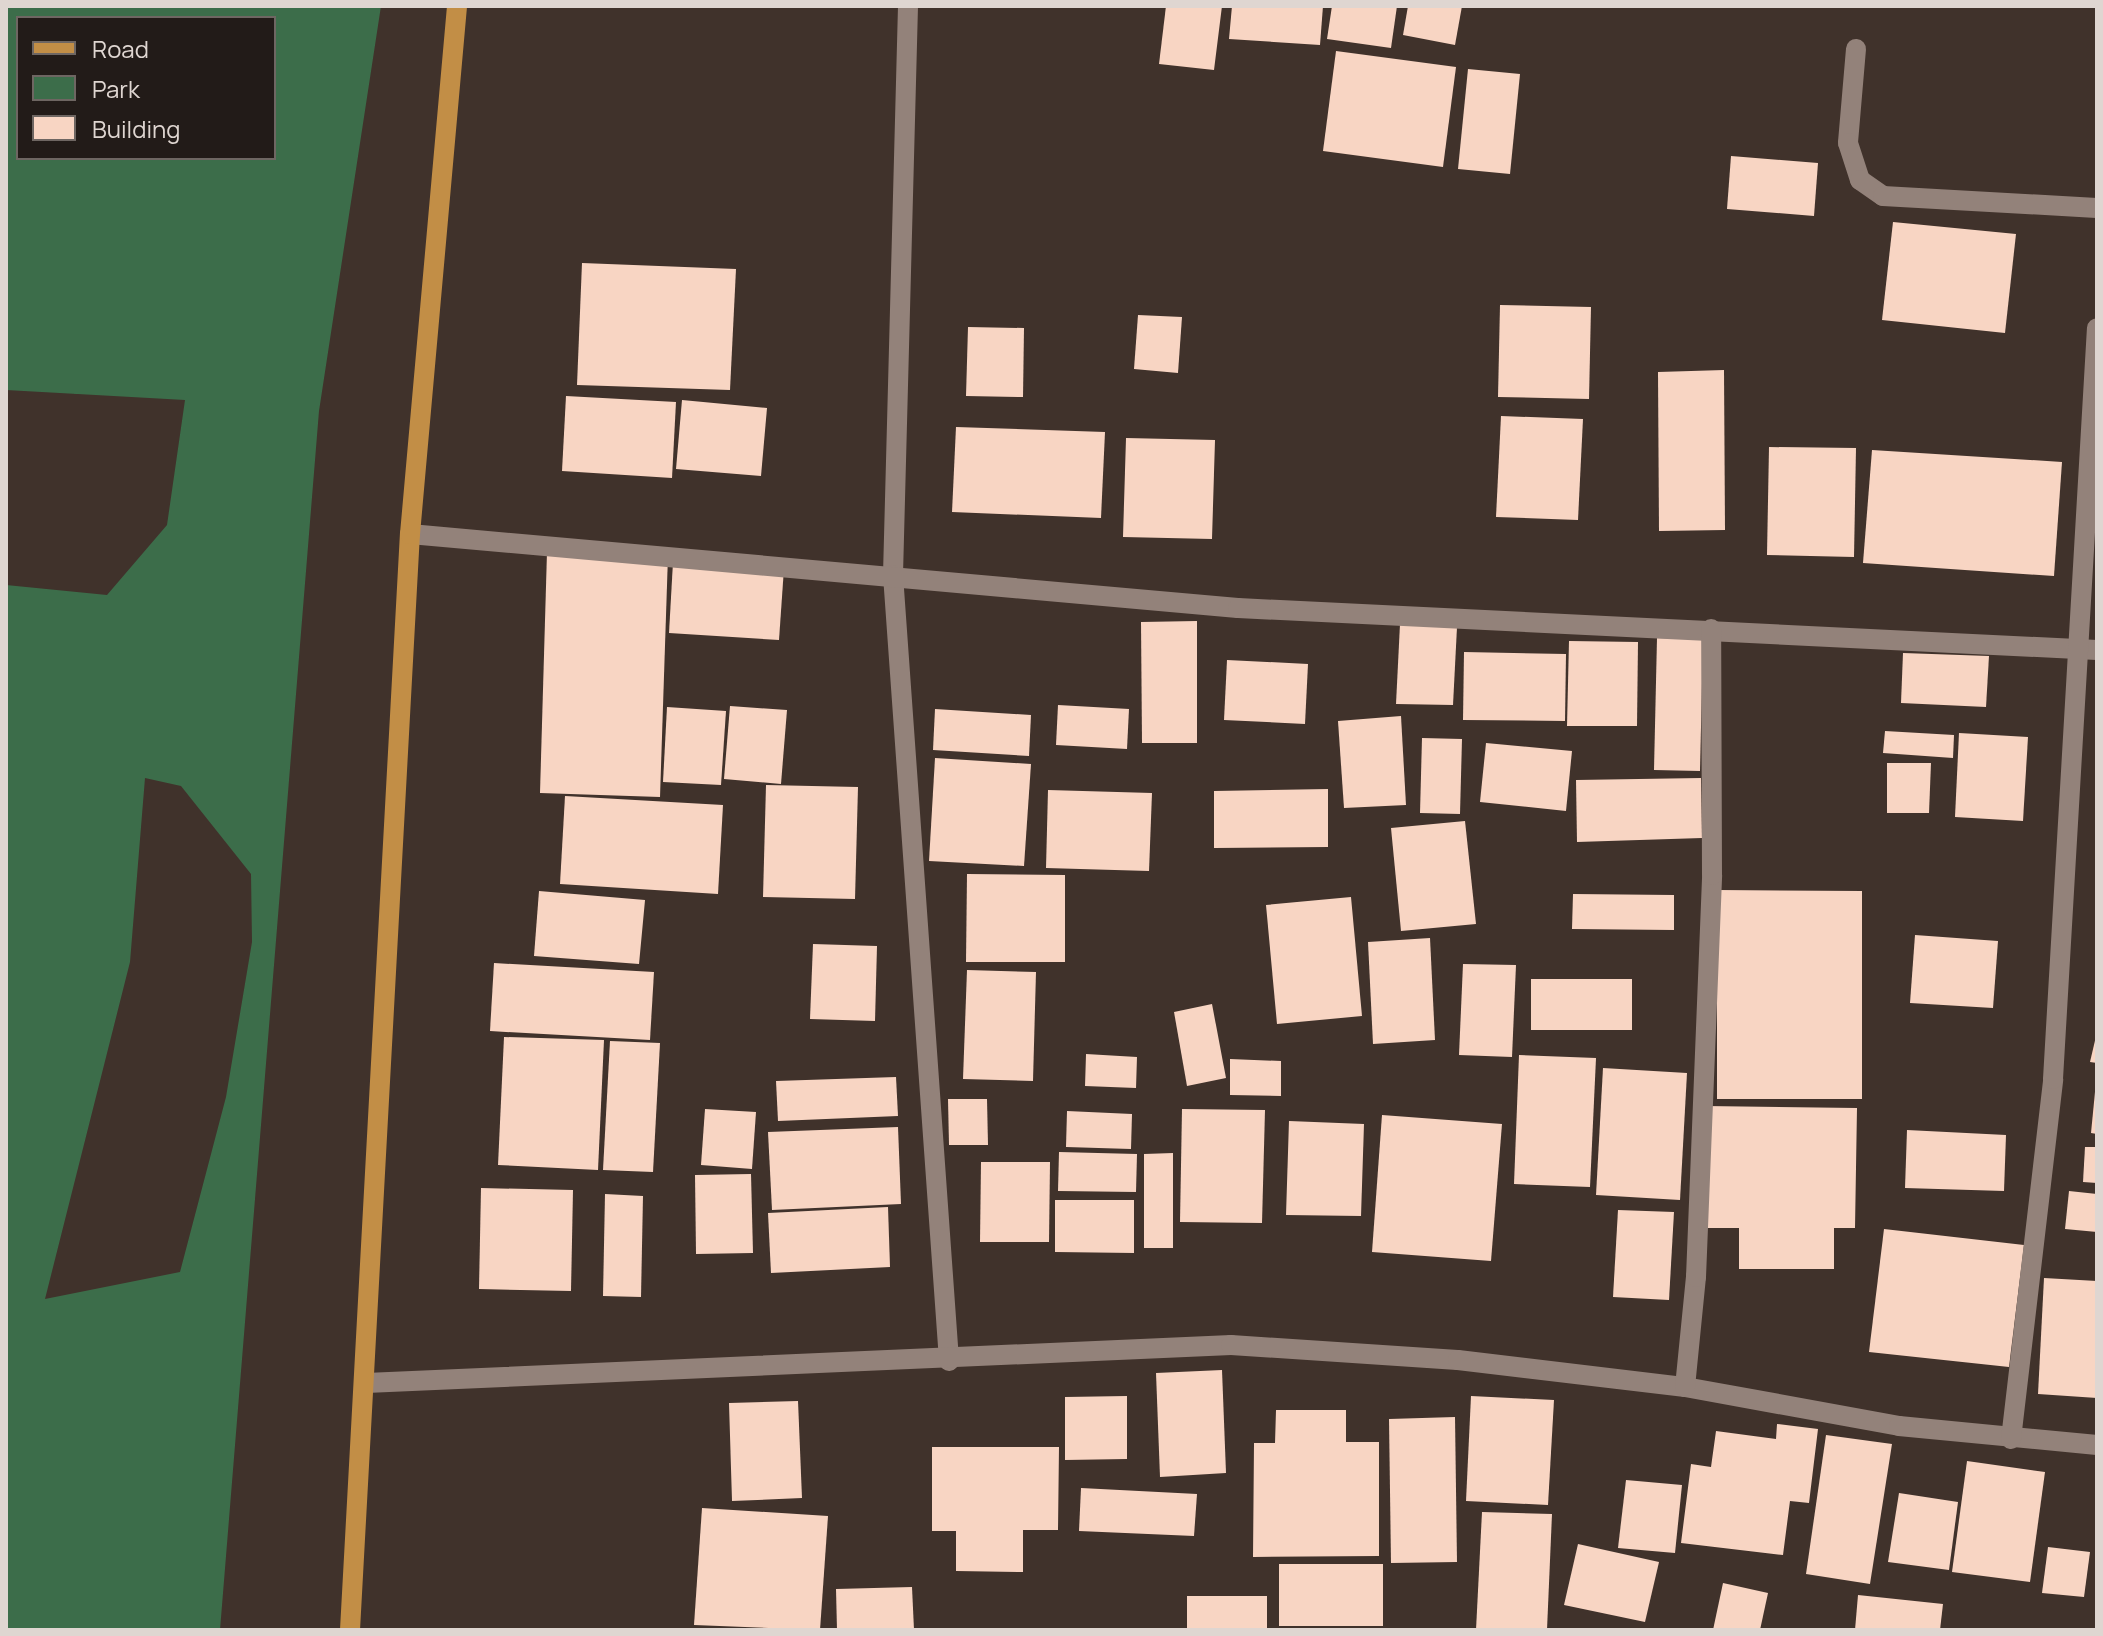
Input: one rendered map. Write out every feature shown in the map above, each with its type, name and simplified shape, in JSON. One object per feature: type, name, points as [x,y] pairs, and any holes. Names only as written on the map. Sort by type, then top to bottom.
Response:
[{"type":"main road","points":[[350,1630],[366,1383],[410,534],[457,6]]},
{"type":"street","points":[[908,6],[893,575],[949,1361]]},
{"type":"street","points":[[1856,49],[1848,143],[1860,180],[1883,196],[2097,208]]},
{"type":"street","points":[[2011,1439],[2053,1079],[2072,797],[2076,649],[2097,328]]},
{"type":"street","points":[[410,534],[1377,617],[1711,629],[2097,650]]},
{"type":"street","points":[[1685,1387],[1696,1277],[1712,875],[1711,629]]},
{"type":"street","points":[[366,1383],[949,1361],[1231,1345],[1458,1360],[1685,1387],[1899,1426],[2097,1445]]},
{"type":"green space","points":[[6,6],[381,6],[319,411],[220,1630],[6,1630],[6,585],[107,595],[167,525],[185,400],[6,390]],"holes":[[[145,778],[181,786],[251,874],[252,942],[226,1097],[180,1272],[45,1299],[130,962]]]},
{"type":"building","points":[[1166,6],[1222,6],[1214,70],[1159,64]]},
{"type":"building","points":[[1232,6],[1323,6],[1320,45],[1229,39]]},
{"type":"building","points":[[1332,6],[1397,6],[1391,48],[1327,39]]},
{"type":"building","points":[[1408,6],[1462,6],[1455,45],[1403,35]]},
{"type":"building","points":[[1336,51],[1456,67],[1443,167],[1323,151]]},
{"type":"building","points":[[1468,69],[1520,74],[1510,174],[1458,169]]},
{"type":"building","points":[[1731,156],[1818,163],[1814,216],[1727,209]]},
{"type":"building","points":[[1893,222],[2016,234],[2005,333],[1882,320]]},
{"type":"building","points":[[582,263],[736,269],[730,390],[577,385]]},
{"type":"building","points":[[1500,305],[1591,307],[1589,399],[1498,397]]},
{"type":"building","points":[[1138,315],[1182,317],[1178,373],[1134,369]]},
{"type":"building","points":[[968,327],[1024,328],[1023,397],[966,396]]},
{"type":"building","points":[[1724,370],[1725,530],[1659,531],[1658,372]]},
{"type":"building","points":[[566,396],[676,402],[672,478],[562,471]]},
{"type":"building","points":[[682,400],[767,408],[761,476],[676,469]]},
{"type":"building","points":[[1501,416],[1583,419],[1578,520],[1496,517]]},
{"type":"building","points":[[956,427],[1105,432],[1101,518],[952,512]]},
{"type":"building","points":[[1126,438],[1215,440],[1212,539],[1123,537]]},
{"type":"building","points":[[1769,447],[1856,448],[1854,557],[1767,555]]},
{"type":"building","points":[[1872,450],[2062,462],[2054,576],[1863,563]]},
{"type":"building","points":[[547,552],[668,555],[660,797],[540,793]]},
{"type":"building","points":[[673,562],[784,568],[779,640],[669,633]]},
{"type":"building","points":[[1197,621],[1197,743],[1142,743],[1141,622]]},
{"type":"building","points":[[1400,624],[1457,627],[1453,705],[1396,704]]},
{"type":"building","points":[[1657,638],[1703,639],[1700,771],[1654,770]]},
{"type":"building","points":[[1569,641],[1638,642],[1637,726],[1567,726]]},
{"type":"building","points":[[1464,652],[1566,654],[1565,721],[1463,720]]},
{"type":"building","points":[[1903,653],[1989,656],[1986,707],[1901,703]]},
{"type":"building","points":[[1227,660],[1308,664],[1305,724],[1224,720]]},
{"type":"building","points":[[1058,705],[1129,709],[1127,749],[1056,745]]},
{"type":"building","points":[[730,706],[787,710],[781,784],[724,779]]},
{"type":"building","points":[[667,707],[726,711],[721,785],[663,782]]},
{"type":"building","points":[[935,709],[1031,715],[1029,756],[933,750]]},
{"type":"building","points":[[1401,716],[1406,805],[1344,808],[1338,721]]},
{"type":"building","points":[[1885,731],[1954,735],[1953,758],[1883,753]]},
{"type":"building","points":[[1959,733],[2028,737],[2023,821],[1955,817]]},
{"type":"building","points":[[1422,738],[1462,739],[1460,814],[1420,813]]},
{"type":"building","points":[[1486,743],[1572,751],[1566,811],[1480,802]]},
{"type":"building","points":[[935,758],[1031,764],[1024,866],[929,861]]},
{"type":"building","points":[[1887,763],[1931,763],[1929,813],[1887,813]]},
{"type":"building","points":[[1701,778],[1702,838],[1577,842],[1576,780]]},
{"type":"building","points":[[766,785],[858,787],[855,899],[763,897]]},
{"type":"building","points":[[1328,789],[1328,847],[1214,848],[1214,791]]},
{"type":"building","points":[[1048,790],[1152,793],[1149,871],[1046,868]]},
{"type":"building","points":[[565,796],[723,805],[718,894],[560,884]]},
{"type":"building","points":[[1465,821],[1476,924],[1401,931],[1391,828]]},
{"type":"building","points":[[967,874],[1065,875],[1065,962],[966,962]]},
{"type":"building","points":[[1717,890],[1862,891],[1862,1099],[1717,1099]]},
{"type":"building","points":[[539,891],[645,900],[639,964],[534,956]]},
{"type":"building","points":[[1573,894],[1674,895],[1674,930],[1572,929]]},
{"type":"building","points":[[1351,897],[1362,1016],[1277,1024],[1266,905]]},
{"type":"building","points":[[1915,935],[1998,941],[1993,1008],[1910,1003]]},
{"type":"building","points":[[1430,938],[1435,1040],[1373,1044],[1368,942]]},
{"type":"building","points":[[813,944],[877,946],[875,1021],[810,1019]]},
{"type":"building","points":[[494,963],[654,972],[650,1040],[490,1031]]},
{"type":"building","points":[[1463,964],[1516,965],[1512,1057],[1459,1055]]},
{"type":"building","points":[[967,970],[1036,972],[1033,1081],[963,1079]]},
{"type":"building","points":[[1531,979],[1632,979],[1632,1030],[1531,1030]]},
{"type":"building","points":[[1212,1004],[1226,1078],[1187,1086],[1174,1012]]},
{"type":"building","points":[[2097,1032],[2097,1063],[2090,1062]]},
{"type":"building","points":[[504,1037],[604,1040],[598,1170],[498,1165]]},
{"type":"building","points":[[610,1041],[660,1043],[653,1172],[603,1170]]},
{"type":"building","points":[[1086,1054],[1137,1057],[1136,1088],[1085,1086]]},
{"type":"building","points":[[1519,1055],[1596,1058],[1590,1187],[1514,1184]]},
{"type":"building","points":[[1230,1059],[1281,1061],[1281,1096],[1230,1095]]},
{"type":"building","points":[[1603,1068],[1687,1073],[1680,1200],[1596,1195]]},
{"type":"building","points":[[896,1077],[898,1116],[778,1121],[776,1081]]},
{"type":"building","points":[[2097,1093],[2097,1134],[2091,1133]]},
{"type":"building","points":[[948,1099],[987,1099],[988,1145],[949,1145]]},
{"type":"building","points":[[1705,1106],[1857,1108],[1855,1228],[1834,1228],[1834,1269],[1739,1269],[1739,1228],[1702,1228]]},
{"type":"building","points":[[705,1109],[756,1112],[752,1169],[701,1165]]},
{"type":"building","points":[[1182,1109],[1265,1110],[1262,1223],[1180,1222]]},
{"type":"building","points":[[1067,1111],[1132,1114],[1131,1149],[1066,1147]]},
{"type":"building","points":[[1382,1115],[1502,1124],[1491,1261],[1372,1252]]},
{"type":"building","points":[[1289,1121],[1364,1124],[1361,1216],[1286,1215]]},
{"type":"building","points":[[898,1127],[901,1204],[772,1210],[768,1132]]},
{"type":"building","points":[[1907,1130],[2006,1135],[2004,1191],[1905,1188]]},
{"type":"building","points":[[2085,1147],[2097,1147],[2097,1183],[2083,1182]]},
{"type":"building","points":[[1059,1152],[1137,1154],[1136,1192],[1058,1191]]},
{"type":"building","points":[[1173,1153],[1173,1248],[1144,1248],[1144,1154]]},
{"type":"building","points":[[981,1162],[1050,1162],[1049,1242],[980,1242]]},
{"type":"building","points":[[751,1174],[753,1253],[696,1254],[695,1175]]},
{"type":"building","points":[[481,1188],[573,1190],[571,1291],[479,1289]]},
{"type":"building","points":[[2069,1191],[2097,1194],[2097,1232],[2065,1229]]},
{"type":"building","points":[[605,1194],[643,1196],[641,1297],[603,1296]]},
{"type":"building","points":[[1055,1200],[1134,1200],[1134,1253],[1055,1252]]},
{"type":"building","points":[[888,1207],[890,1267],[771,1273],[768,1213]]},
{"type":"building","points":[[1618,1210],[1674,1212],[1669,1300],[1613,1297]]},
{"type":"building","points":[[1884,1229],[2024,1245],[2009,1367],[1869,1352]]},
{"type":"building","points":[[2044,1278],[2097,1281],[2097,1398],[2038,1394]]},
{"type":"building","points":[[1222,1370],[1226,1473],[1160,1477],[1156,1373]]},
{"type":"building","points":[[1127,1396],[1127,1459],[1065,1460],[1065,1397]]},
{"type":"building","points":[[1471,1396],[1554,1400],[1548,1505],[1466,1501]]},
{"type":"building","points":[[798,1401],[802,1498],[732,1501],[729,1403]]},
{"type":"building","points":[[1276,1410],[1346,1410],[1346,1442],[1379,1442],[1379,1556],[1253,1557],[1254,1443],[1275,1443]]},
{"type":"building","points":[[1455,1417],[1457,1562],[1391,1563],[1389,1419]]},
{"type":"building","points":[[1777,1424],[1818,1429],[1809,1503],[1790,1501],[1783,1555],[1681,1543],[1691,1464],[1711,1467],[1716,1431],[1776,1439]]},
{"type":"building","points":[[1826,1435],[1892,1444],[1870,1584],[1806,1574]]},
{"type":"building","points":[[932,1447],[1059,1447],[1058,1530],[1023,1530],[1023,1572],[956,1571],[956,1531],[932,1531]]},
{"type":"building","points":[[1967,1461],[2045,1472],[2030,1582],[1952,1572]]},
{"type":"building","points":[[1626,1480],[1682,1485],[1675,1553],[1618,1548]]},
{"type":"building","points":[[1081,1488],[1197,1494],[1194,1536],[1079,1531]]},
{"type":"building","points":[[1899,1493],[1958,1502],[1949,1570],[1888,1562]]},
{"type":"building","points":[[702,1508],[828,1516],[820,1630],[694,1625]]},
{"type":"building","points":[[1482,1512],[1552,1514],[1547,1630],[1476,1630]]},
{"type":"building","points":[[1578,1544],[1659,1562],[1645,1622],[1564,1605]]},
{"type":"building","points":[[2048,1547],[2090,1552],[2084,1597],[2042,1593]]},
{"type":"building","points":[[1279,1564],[1383,1564],[1383,1626],[1279,1626]]},
{"type":"building","points":[[1723,1583],[1768,1593],[1760,1630],[1713,1630]]},
{"type":"building","points":[[912,1587],[914,1630],[837,1630],[836,1589]]},
{"type":"building","points":[[1858,1595],[1943,1604],[1940,1630],[1855,1630]]},
{"type":"building","points":[[1187,1596],[1267,1596],[1267,1630],[1187,1630]]}]
